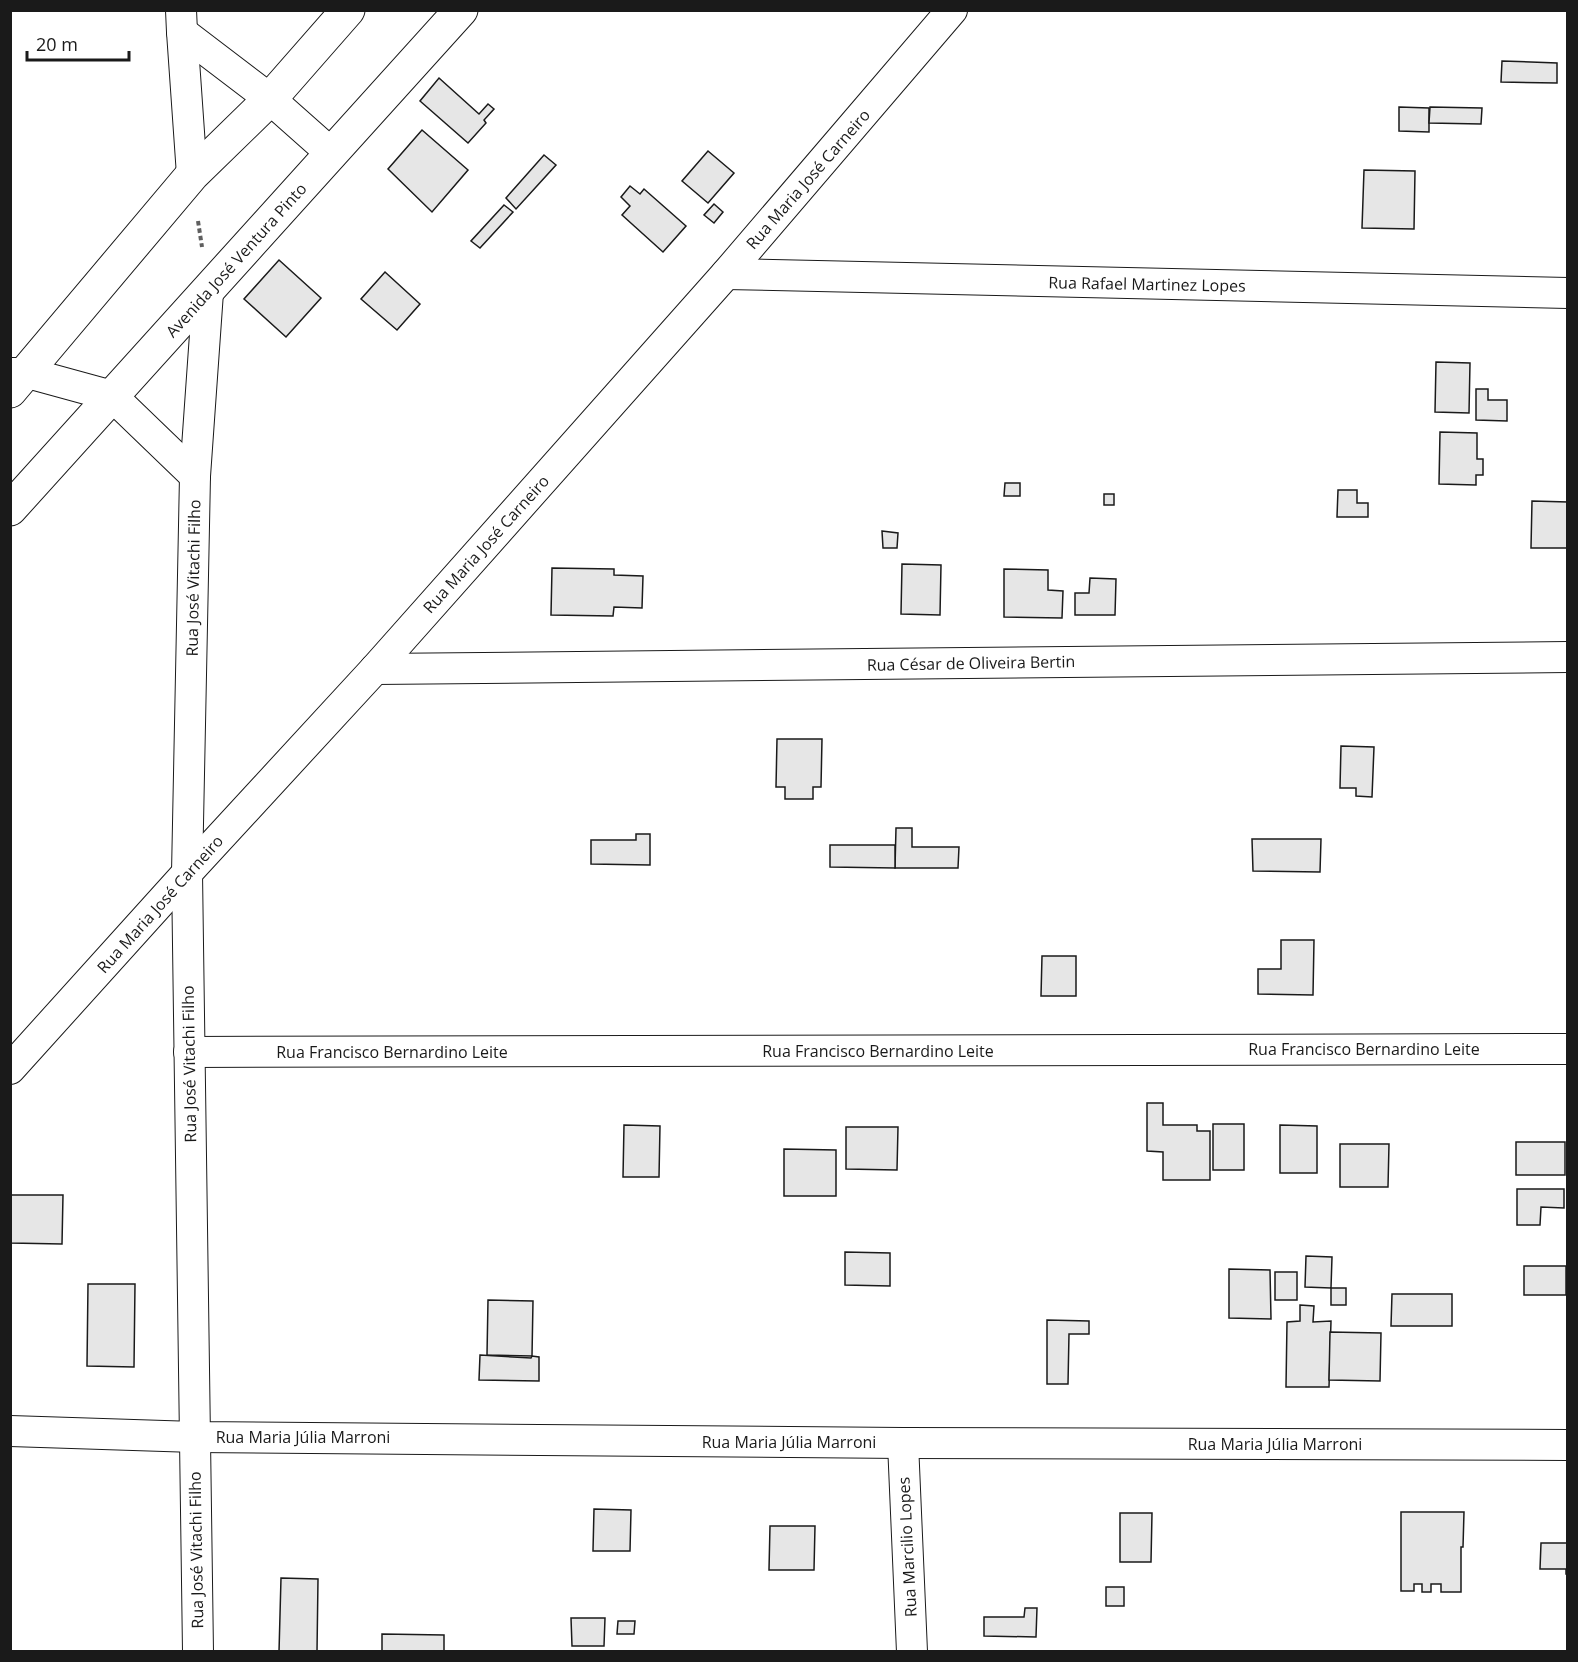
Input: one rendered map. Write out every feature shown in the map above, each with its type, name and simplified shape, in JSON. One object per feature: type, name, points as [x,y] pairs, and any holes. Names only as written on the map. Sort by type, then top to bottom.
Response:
[{"type":"main road","points":[[16,379],[192,175],[270,99],[348,10]]},
{"type":"main road","name":"Avenida José Ventura Pinto","points":[[10,509],[461,10]]},
{"type":"street","name":"Rua Maria José Carneiro","points":[[10,1069],[375,669],[726,274],[952,10]]},
{"type":"street","points":[[182,21],[332,154]]},
{"type":"street","points":[[182,21],[192,175]]},
{"type":"street","name":"Rua Rafael Martinez Lopes","points":[[726,274],[1568,293]]},
{"type":"street","name":"Rua José Vitachi Filho","points":[[198,1652],[187,873],[195,476],[208,292]]},
{"type":"street","points":[[16,379],[112,396]]},
{"type":"street","name":"Rua José Vitachi Filho","points":[[112,396],[195,476]]},
{"type":"street","name":"Rua César de Oliveira Bertin","points":[[375,669],[1568,657]]},
{"type":"street","name":"Rua Francisco Bernardino Leite","points":[[189,1052],[1568,1049]]},
{"type":"street","name":"Rua Maria Júlia Marroni","points":[[10,1431],[195,1437],[903,1443],[1568,1445]]},
{"type":"street","name":"Rua Marcilio Lopes","points":[[903,1443],[912,1652]]},
{"type":"path","points":[[192,175],[208,292]]},
{"type":"building","points":[[1502,61],[1557,63],[1557,83],[1501,82]]},
{"type":"building","points":[[439,78],[479,114],[488,104],[494,109],[484,120],[486,123],[468,143],[420,101]]},
{"type":"building","points":[[1399,107],[1429,108],[1429,132],[1399,131]]},
{"type":"building","points":[[1430,107],[1482,108],[1481,124],[1429,123]]},
{"type":"building","points":[[422,130],[468,170],[432,212],[388,169]]},
{"type":"building","points":[[708,151],[734,173],[708,203],[682,181]]},
{"type":"building","points":[[544,155],[556,165],[516,209],[506,198]]},
{"type":"building","points":[[1364,170],[1415,171],[1414,229],[1362,228]]},
{"type":"building","points":[[630,186],[640,194],[644,189],[686,226],[663,252],[622,215],[630,206],[621,197]]},
{"type":"building","points":[[714,204],[723,212],[714,223],[704,215]]},
{"type":"building","points":[[504,205],[513,212],[480,248],[471,241]]},
{"type":"building","points":[[279,260],[321,298],[286,337],[244,299]]},
{"type":"building","points":[[385,272],[420,304],[397,330],[361,299]]},
{"type":"building","points":[[1436,362],[1470,363],[1469,413],[1435,412]]},
{"type":"building","points":[[1476,389],[1488,389],[1488,400],[1507,400],[1507,421],[1476,420]]},
{"type":"building","points":[[1440,432],[1477,433],[1477,459],[1483,459],[1483,475],[1476,475],[1476,485],[1439,484]]},
{"type":"building","points":[[1005,483],[1020,483],[1020,496],[1004,496]]},
{"type":"building","points":[[1338,490],[1357,490],[1357,503],[1368,503],[1368,517],[1337,517]]},
{"type":"building","points":[[1104,494],[1114,494],[1114,505],[1104,505]]},
{"type":"building","points":[[1532,501],[1568,502],[1568,548],[1531,548]]},
{"type":"building","points":[[882,531],[898,533],[897,548],[883,548]]},
{"type":"building","points":[[902,564],[941,565],[940,615],[901,614]]},
{"type":"building","points":[[552,568],[614,569],[614,575],[643,576],[642,608],[614,607],[613,616],[551,615]]},
{"type":"building","points":[[1004,569],[1048,570],[1048,590],[1063,591],[1062,618],[1004,617]]},
{"type":"building","points":[[1090,578],[1116,579],[1115,615],[1075,615],[1075,593],[1089,593]]},
{"type":"building","points":[[777,739],[822,739],[821,787],[813,787],[813,799],[785,799],[785,787],[776,787]]},
{"type":"building","points":[[1341,746],[1374,747],[1372,797],[1356,796],[1356,788],[1340,788]]},
{"type":"building","points":[[896,828],[912,828],[912,847],[959,847],[958,868],[895,868]]},
{"type":"building","points":[[636,834],[650,834],[650,865],[591,864],[591,840],[636,840]]},
{"type":"building","points":[[1252,839],[1321,839],[1320,872],[1253,871]]},
{"type":"building","points":[[830,845],[895,845],[895,868],[830,867]]},
{"type":"building","points":[[1281,940],[1314,940],[1313,995],[1258,994],[1258,969],[1281,969]]},
{"type":"building","points":[[1042,956],[1076,956],[1076,996],[1041,996]]},
{"type":"building","points":[[1147,1103],[1163,1103],[1163,1125],[1197,1125],[1197,1131],[1210,1131],[1210,1180],[1163,1180],[1163,1152],[1147,1151]]},
{"type":"building","points":[[1213,1124],[1244,1124],[1244,1170],[1213,1170]]},
{"type":"building","points":[[624,1125],[660,1126],[659,1177],[623,1177]]},
{"type":"building","points":[[1280,1125],[1317,1126],[1317,1173],[1280,1173]]},
{"type":"building","points":[[846,1127],[898,1127],[897,1170],[846,1169]]},
{"type":"building","points":[[1516,1142],[1565,1142],[1565,1175],[1516,1175]]},
{"type":"building","points":[[1340,1144],[1389,1144],[1388,1187],[1340,1187]]},
{"type":"building","points":[[784,1149],[836,1150],[836,1196],[784,1196]]},
{"type":"building","points":[[1517,1189],[1564,1189],[1564,1208],[1541,1207],[1540,1225],[1517,1225]]},
{"type":"building","points":[[10,1195],[63,1195],[62,1244],[10,1243]]},
{"type":"building","points":[[845,1252],[890,1253],[890,1286],[845,1285]]},
{"type":"building","points":[[1306,1256],[1332,1257],[1331,1288],[1305,1287]]},
{"type":"building","points":[[1524,1266],[1566,1266],[1566,1295],[1524,1295]]},
{"type":"building","points":[[1229,1269],[1270,1270],[1271,1319],[1229,1318]]},
{"type":"building","points":[[1275,1272],[1297,1272],[1297,1300],[1275,1300]]},
{"type":"building","points":[[88,1284],[135,1284],[134,1367],[87,1366]]},
{"type":"building","points":[[1331,1288],[1346,1288],[1346,1305],[1331,1305]]},
{"type":"building","points":[[1392,1294],[1452,1294],[1452,1326],[1391,1326]]},
{"type":"building","points":[[488,1300],[533,1301],[532,1356],[487,1355]]},
{"type":"building","points":[[1300,1305],[1314,1306],[1313,1322],[1331,1321],[1329,1387],[1286,1387],[1287,1322],[1300,1321]]},
{"type":"building","points":[[1047,1320],[1089,1321],[1089,1334],[1069,1334],[1068,1384],[1047,1384]]},
{"type":"building","points":[[1330,1332],[1381,1333],[1380,1381],[1329,1380]]},
{"type":"building","points":[[480,1355],[539,1357],[539,1381],[479,1380]]},
{"type":"building","points":[[594,1509],[631,1510],[630,1551],[593,1551]]},
{"type":"building","points":[[1401,1512],[1464,1512],[1461,1592],[1441,1592],[1441,1584],[1431,1584],[1431,1592],[1422,1592],[1422,1584],[1414,1584],[1414,1591],[1401,1591]]},
{"type":"building","points":[[1120,1513],[1152,1513],[1151,1562],[1120,1562]]},
{"type":"building","points":[[770,1526],[815,1526],[814,1570],[769,1570]]},
{"type":"building","points":[[1541,1543],[1568,1543],[1568,1574],[1566,1574],[1566,1569],[1540,1569]]},
{"type":"building","points":[[281,1578],[318,1579],[317,1652],[279,1652]]},
{"type":"building","points":[[1106,1587],[1124,1587],[1124,1606],[1106,1606]]},
{"type":"building","points":[[1025,1608],[1037,1608],[1036,1637],[984,1636],[984,1617],[1024,1617]]},
{"type":"building","points":[[571,1618],[605,1618],[604,1646],[572,1646]]},
{"type":"building","points":[[618,1621],[635,1621],[634,1634],[617,1634]]},
{"type":"building","points":[[382,1634],[444,1635],[444,1652],[382,1652]]}]
